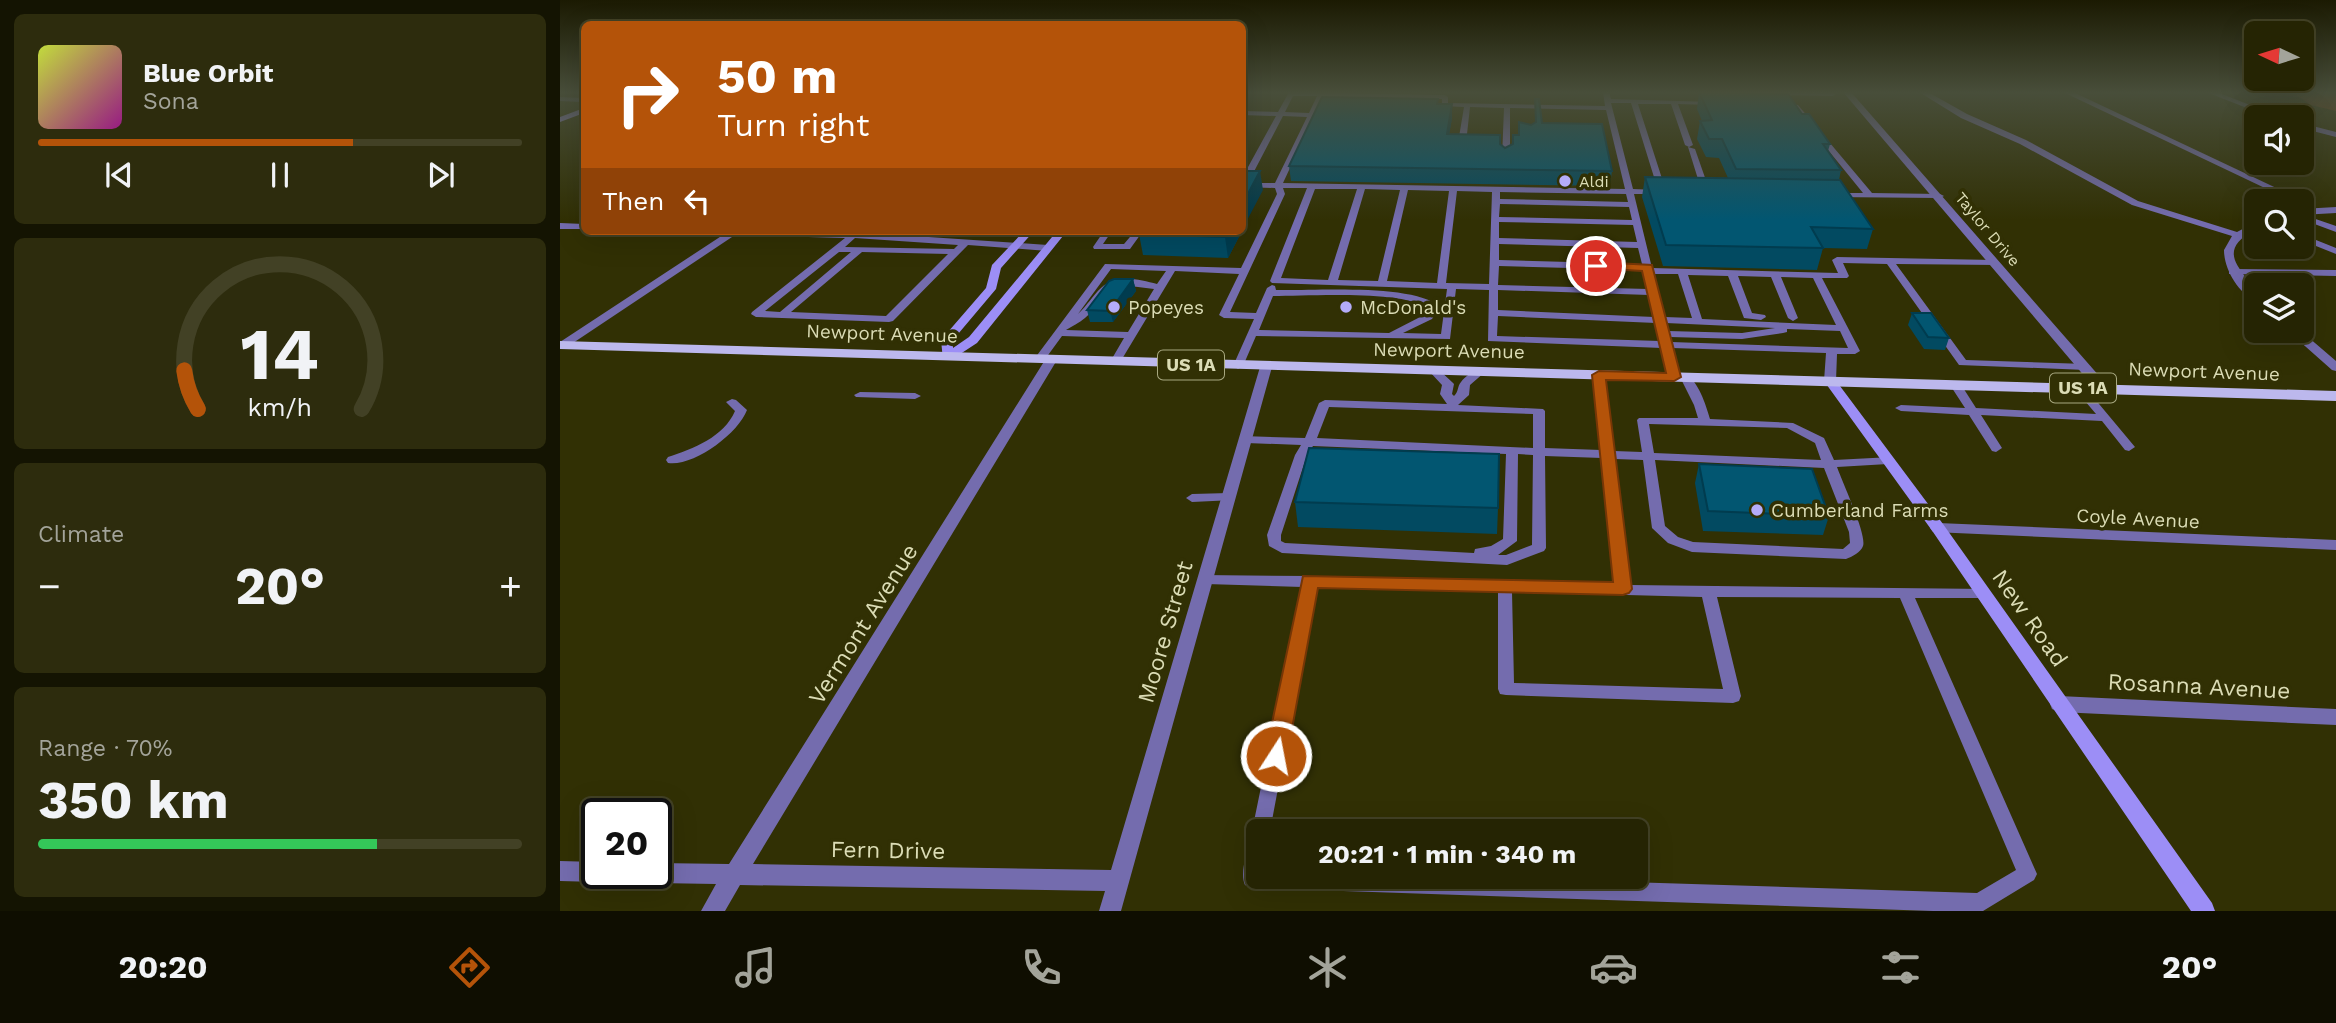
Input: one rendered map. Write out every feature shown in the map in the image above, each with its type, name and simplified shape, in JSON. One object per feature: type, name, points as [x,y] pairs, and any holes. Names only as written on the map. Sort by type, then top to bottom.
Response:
[{"type":"main road","name":"Newport Avenue","points":[[562,345],[2336,396]]},
{"type":"street","name":"Taylor Drive","points":[[1885,135],[2102,388]]},
{"type":"street","points":[[2006,135],[2135,203],[2238,234]]},
{"type":"street","points":[[2157,135],[2272,189]]},
{"type":"street","points":[[2314,209],[2319,211]]},
{"type":"street","points":[[2314,212],[2336,210]]},
{"type":"street","points":[[2244,231],[2238,234],[2229,253],[2232,272],[2244,285]]},
{"type":"street","points":[[947,357],[947,340],[991,289],[996,267],[1025,235]]},
{"type":"street","points":[[947,357],[974,340],[1059,235]]},
{"type":"street","points":[[2308,343],[2336,367]]},
{"type":"street","name":"Vermont Avenue","points":[[712,911],[1045,360]]},
{"type":"street","name":"Moore Street","points":[[1110,911],[1266,367]]},
{"type":"street","name":"New Road","points":[[1830,381],[1938,528],[2204,911]]},
{"type":"street","name":"Coyle Avenue","points":[[1938,528],[2336,545]]},
{"type":"street","name":"Rosanna Avenue","points":[[2059,704],[2336,717]]},
{"type":"street","points":[[560,871],[581,872]]},
{"type":"street","name":"Fern Drive","points":[[672,873],[1119,881]]},
{"type":"lane","points":[[1246,178],[1270,135]]},
{"type":"lane","points":[[1260,316],[1224,315],[1281,194],[1278,185],[1303,135]]},
{"type":"lane","points":[[1462,144],[1463,135]]},
{"type":"lane","points":[[1506,135],[1506,158]]},
{"type":"lane","points":[[1616,135],[1665,339],[1680,377],[1713,427]]},
{"type":"lane","points":[[1644,135],[1662,192]]},
{"type":"lane","points":[[1685,135],[1706,192]]},
{"type":"lane","points":[[1820,135],[1870,195]]},
{"type":"lane","points":[[1246,185],[1673,192]]},
{"type":"lane","points":[[1238,366],[1312,186]]},
{"type":"lane","points":[[1332,283],[1362,187]]},
{"type":"lane","points":[[1382,284],[1405,187]]},
{"type":"lane","points":[[1253,332],[1446,337],[1446,285],[1453,188]]},
{"type":"lane","points":[[1496,189],[1492,339],[1742,336],[1841,324]]},
{"type":"lane","points":[[1695,192],[1719,193]]},
{"type":"lane","points":[[1829,195],[1940,196]]},
{"type":"lane","points":[[1496,201],[1632,205]]},
{"type":"lane","points":[[1495,219],[1637,223]]},
{"type":"lane","points":[[2314,220],[2336,229]]},
{"type":"lane","points":[[560,226],[581,226]]},
{"type":"lane","points":[[562,345],[728,235]]},
{"type":"lane","points":[[966,242],[888,319],[755,314],[854,235],[966,242],[1048,248]]},
{"type":"lane","points":[[1105,235],[1097,247],[1127,247],[1136,235]]},
{"type":"lane","points":[[1495,241],[1642,245]]},
{"type":"lane","points":[[2314,242],[2336,251]]},
{"type":"lane","points":[[836,249],[956,252]]},
{"type":"lane","points":[[782,315],[859,250]]},
{"type":"lane","points":[[1494,263],[1844,276],[1837,260],[1994,263]]},
{"type":"lane","points":[[1889,260],[1963,363],[2085,367]]},
{"type":"lane","points":[[1045,360],[1062,329],[1108,266],[1246,269]]},
{"type":"lane","points":[[1115,362],[1156,286],[1172,268]]},
{"type":"lane","points":[[1682,272],[1697,320]]},
{"type":"lane","points":[[2232,272],[2336,273]]},
{"type":"lane","points":[[1732,273],[1748,316],[1841,324]]},
{"type":"lane","points":[[1774,274],[1793,318]]},
{"type":"lane","points":[[1665,339],[1855,351],[1816,275]]},
{"type":"lane","points":[[1275,281],[1654,292]]},
{"type":"lane","points":[[1062,329],[1083,318],[1100,291],[1114,282],[1156,286]]},
{"type":"lane","points":[[1408,296],[1410,285]]},
{"type":"lane","points":[[1269,293],[1408,296],[1431,302],[1435,307],[1433,313],[1437,321],[1429,330],[1403,331],[1386,336]]},
{"type":"lane","points":[[1493,313],[1815,326]]},
{"type":"lane","points":[[1062,329],[1131,335]]},
{"type":"lane","points":[[1830,381],[1832,350]]},
{"type":"lane","points":[[1434,371],[1447,384],[1446,394],[1452,405]]},
{"type":"lane","points":[[1452,405],[1462,396],[1465,384],[1480,372]]},
{"type":"lane","points":[[1599,375],[1623,589]]},
{"type":"lane","points":[[1956,385],[1996,447]]},
{"type":"lane","points":[[2080,388],[2129,447]]},
{"type":"lane","points":[[860,395],[915,396]]},
{"type":"lane","points":[[672,460],[701,451],[736,419],[741,410],[732,402]]},
{"type":"lane","points":[[1325,403],[1452,405],[1539,411],[1539,548],[1507,560],[1282,548],[1274,543],[1274,535],[1301,456],[1325,403]]},
{"type":"lane","points":[[1900,408],[2105,418]]},
{"type":"lane","points":[[1643,420],[1686,428],[1713,427],[1774,431],[1789,425],[1820,441],[1856,532],[1857,545],[1846,554],[1692,547],[1674,540],[1660,528],[1643,420]]},
{"type":"lane","points":[[1246,439],[1648,456],[1692,454],[1783,458],[1830,464],[1888,460]]},
{"type":"lane","points":[[1423,555],[1494,551],[1510,541],[1512,451]]},
{"type":"lane","points":[[1192,498],[1229,497]]},
{"type":"lane","points":[[1206,579],[1505,584],[1707,592],[1983,593]]},
{"type":"lane","points":[[1263,819],[1310,581]]},
{"type":"lane","points":[[1505,584],[1506,689],[1733,696],[1707,592]]},
{"type":"lane","points":[[1555,889],[1979,903],[2027,874],[1905,592]]},
{"type":"building","points":[[1304,135],[1500,135],[1500,144],[1505,148],[1513,144],[1513,135],[1604,135],[1612,171],[1289,166]]},
{"type":"building","points":[[1707,135],[1823,135],[1830,144],[1823,144],[1841,170],[1736,169],[1722,139],[1709,139]]},
{"type":"building","points":[[1246,171],[1260,171],[1246,197]]},
{"type":"building","points":[[1645,177],[1840,180],[1873,229],[1811,227],[1823,248],[1666,245]]},
{"type":"building","points":[[1168,235],[1226,235],[1225,237]]},
{"type":"building","points":[[1133,279],[1110,311],[1087,310],[1109,281]]},
{"type":"building","points":[[1912,313],[1931,313],[1949,338],[1928,337]]},
{"type":"building","points":[[1309,448],[1499,454],[1498,508],[1295,502]]},
{"type":"building","points":[[1699,464],[1812,469],[1829,516],[1708,511]]},
{"type":"place","name":"Aldi","points":[[1565,181]]},
{"type":"place","name":"Popeyes","points":[[1114,307]]},
{"type":"place","name":"McDonald's","points":[[1346,307]]},
{"type":"place","name":"Cumberland Farms","points":[[1757,510]]},
{"type":"route","points":[[1276,756],[1310,581],[1623,589],[1599,375],[1674,377],[1647,267],[1596,266]]}]
